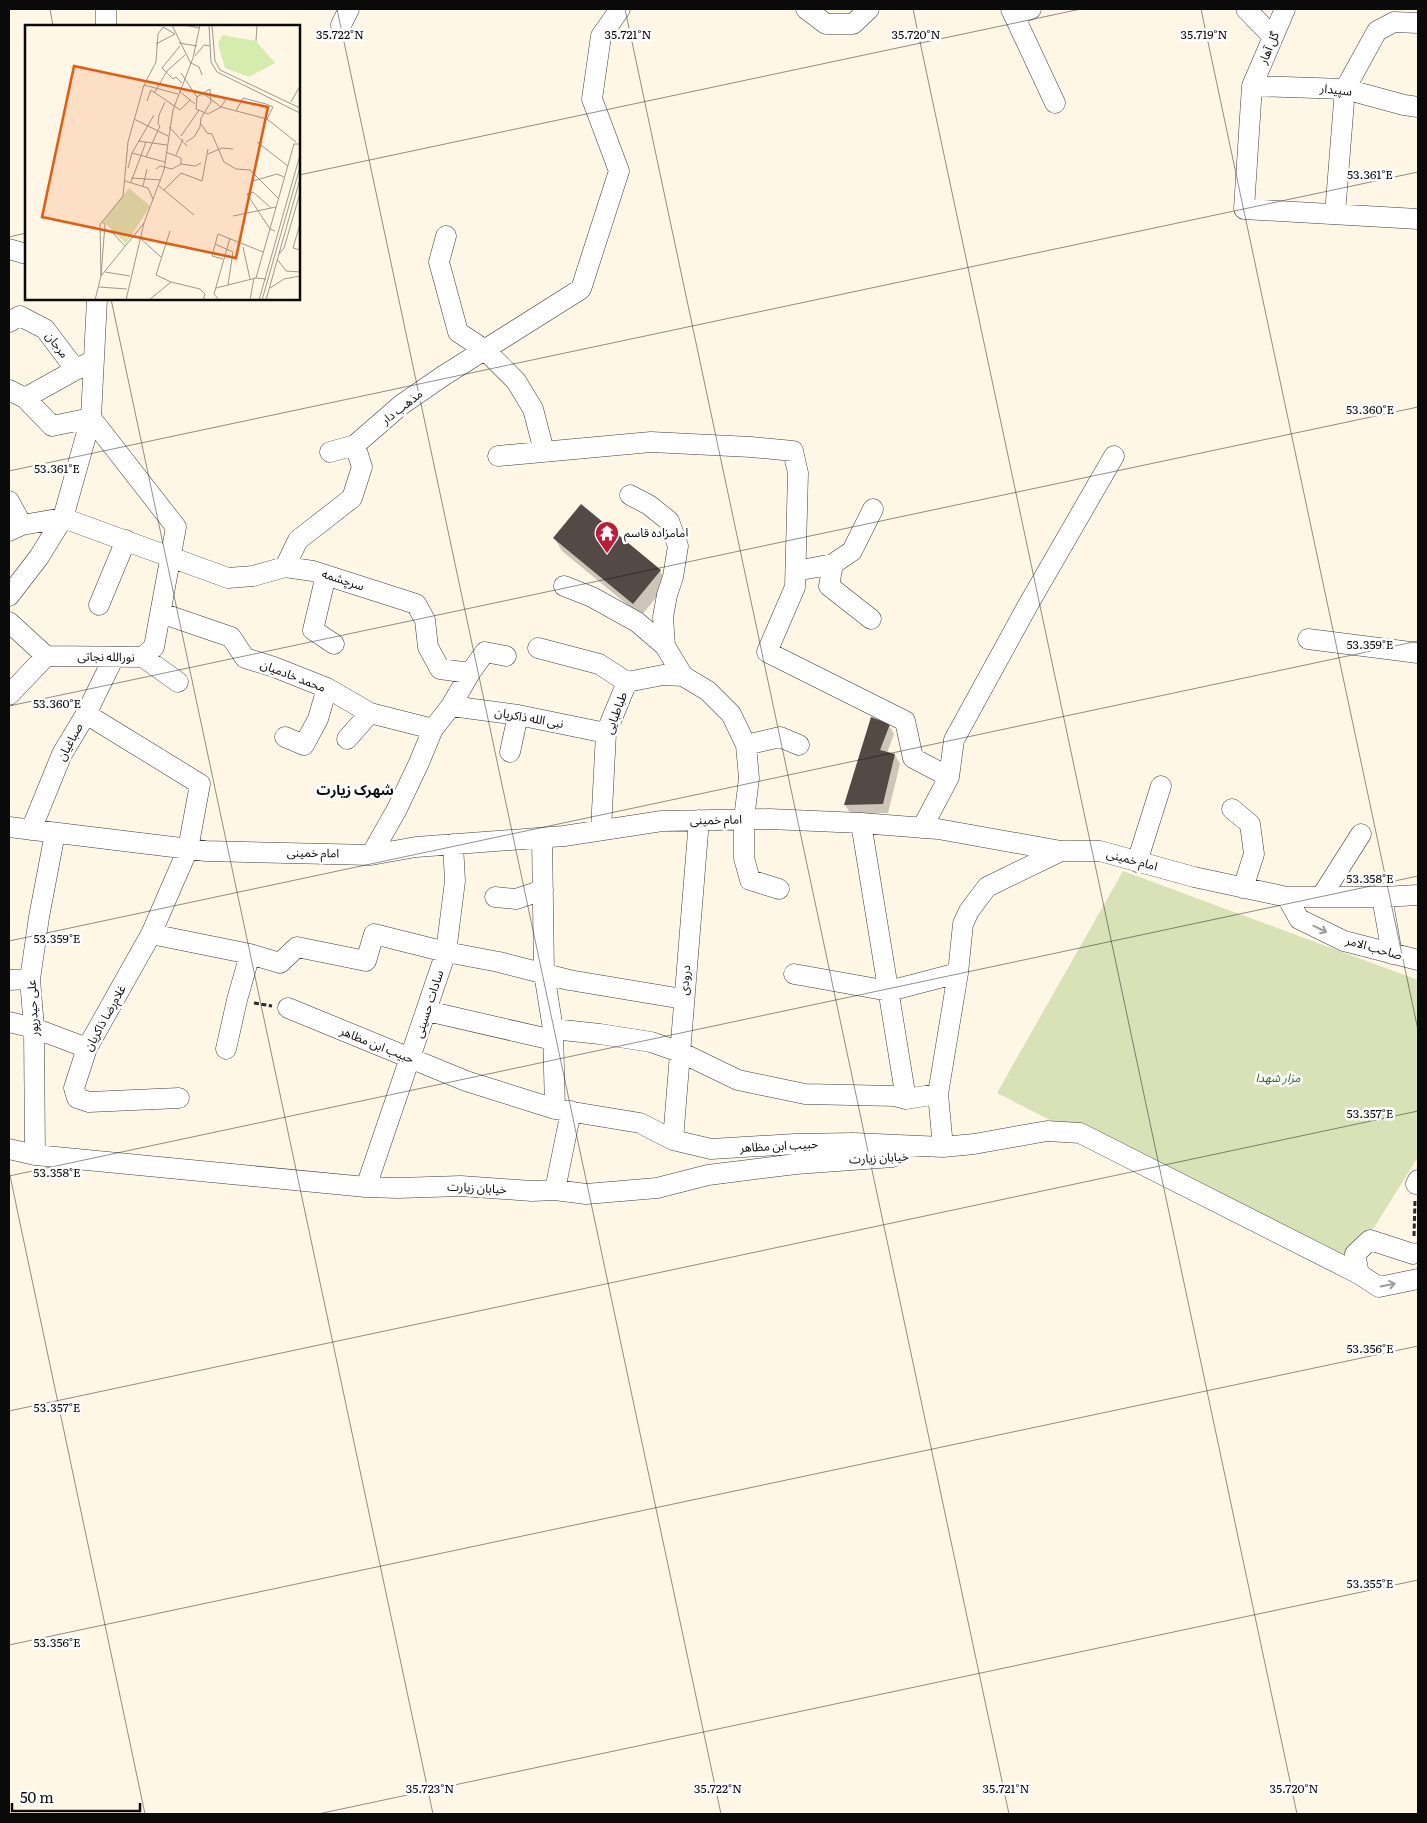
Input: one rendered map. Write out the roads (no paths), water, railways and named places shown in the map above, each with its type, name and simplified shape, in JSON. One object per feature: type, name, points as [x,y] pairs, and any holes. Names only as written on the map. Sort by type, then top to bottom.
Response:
[{"type":"street","points":[[106,9],[106,25]]},
{"type":"street","name":"مذهب دار","points":[[354,445],[401,405],[582,289],[620,171],[592,99],[601,36],[620,9]]},
{"type":"street","points":[[806,9],[826,24],[852,24],[869,9]]},
{"type":"street","points":[[1246,9],[1273,37]]},
{"type":"street","name":"گل آهار","points":[[1285,9],[1252,86],[1244,209],[1335,214]]},
{"type":"street","points":[[1019,11],[1055,103]]},
{"type":"street","points":[[1418,23],[1394,22],[1377,31],[1345,89],[1335,214],[1418,219]]},
{"type":"street","name":"سپیدار","points":[[1252,86],[1345,89],[1418,107]]},
{"type":"street","points":[[446,236],[439,262],[458,332],[485,350],[516,381],[532,409],[544,451]]},
{"type":"street","points":[[9,248],[25,254]]},
{"type":"street","points":[[9,596],[39,557],[63,518],[91,418],[98,300]]},
{"type":"street","name":"مرجان","points":[[9,322],[20,316],[45,329],[76,370]]},
{"type":"street","points":[[91,418],[52,426],[17,394],[76,370],[94,360]]},
{"type":"street","name":"نورالله نجاتی","points":[[46,656],[142,657],[154,647],[172,556],[176,528],[91,418]]},
{"type":"street","points":[[498,456],[651,442],[793,451],[798,473],[795,587],[767,652],[905,721],[913,758],[949,777]]},
{"type":"street","points":[[285,567],[298,540],[352,498],[362,467],[354,445],[330,452]]},
{"type":"street","points":[[922,828],[949,777],[954,740],[1028,605],[1114,456]]},
{"type":"street","points":[[630,496],[649,505],[669,521],[678,546],[663,617],[665,646]]},
{"type":"street","points":[[9,501],[15,528],[63,518]]},
{"type":"street","points":[[796,571],[833,564],[852,551],[873,509]]},
{"type":"street","name":"سرچشمه","points":[[63,518],[172,556],[228,578],[253,576],[285,567],[313,570],[416,604],[425,620],[428,647],[440,669],[470,673]]},
{"type":"street","points":[[99,605],[126,540]]},
{"type":"street","points":[[833,564],[828,586],[870,619]]},
{"type":"street","points":[[326,575],[313,630],[334,644]]},
{"type":"street","points":[[564,586],[592,597],[637,622],[665,646],[683,676],[708,691],[732,714],[746,745],[749,778],[744,820],[744,858],[750,880],[779,889]]},
{"type":"street","name":"محمد خادمیان","points":[[161,613],[231,637],[245,658],[327,688],[370,713],[433,728]]},
{"type":"street","points":[[9,622],[46,656],[9,695]]},
{"type":"street","points":[[1308,639],[1418,654]]},
{"type":"street","points":[[538,648],[599,664],[627,682]]},
{"type":"street","points":[[371,855],[397,810],[433,728],[451,706],[470,673],[485,652],[506,656]]},
{"type":"street","name":"صباغیان","points":[[31,830],[62,754],[86,714],[114,657]]},
{"type":"street","points":[[142,657],[178,682]]},
{"type":"street","name":"طباطبایی","points":[[601,830],[606,733],[627,682],[663,675],[683,676]]},
{"type":"street","points":[[286,737],[304,745],[318,719],[327,688]]},
{"type":"street","name":"نبی الله ذاکریان","points":[[451,706],[518,715],[606,733]]},
{"type":"street","points":[[347,739],[370,713]]},
{"type":"street","name":"غلام‌رضا ذاکریان","points":[[86,714],[200,784],[188,849],[151,934],[87,1048],[74,1088],[77,1098],[89,1102],[179,1098]]},
{"type":"street","points":[[510,752],[518,715]]},
{"type":"street","points":[[746,745],[780,737],[799,745]]},
{"type":"street","points":[[1137,862],[1161,786]]},
{"type":"street","points":[[1232,809],[1250,824],[1254,854],[1243,888]]},
{"type":"street","name":"امام خمینی","points":[[9,827],[206,851],[371,855],[416,847],[564,836],[662,821],[769,819],[861,823],[938,829],[1061,851],[1100,851],[1194,877],[1287,897],[1382,898],[1418,895]]},
{"type":"street","name":"درودی","points":[[673,1140],[699,820]]},
{"type":"street","points":[[861,823],[906,1099]]},
{"type":"street","name":"علی حیدرپور","points":[[35,1155],[34,1028],[30,979],[39,916],[55,833]]},
{"type":"street","points":[[1321,897],[1361,834]]},
{"type":"street","points":[[542,838],[544,973],[563,1110],[555,1190]]},
{"type":"street","name":"سادات حسینی","points":[[366,1187],[446,952],[455,881],[453,844]]},
{"type":"street","points":[[1061,851],[987,887],[969,910],[963,924],[958,973],[938,1094],[943,1147],[974,1144],[1047,1131],[1080,1133],[1359,1274],[1379,1287],[1418,1279]]},
{"type":"street","points":[[495,897],[516,899],[542,890]]},
{"type":"street","name":"صاحب الامر","points":[[1287,897],[1299,919],[1344,941],[1418,960]]},
{"type":"street","points":[[1382,898],[1392,954]]},
{"type":"street","points":[[151,934],[250,954],[280,963],[297,947],[366,961],[374,934],[446,952],[499,962],[568,980],[684,999]]},
{"type":"street","points":[[226,1049],[250,954]]},
{"type":"street","points":[[794,974],[889,992],[958,973]]},
{"type":"street","points":[[9,980],[30,979]]},
{"type":"street","name":"حبیب ابن مظاهر","points":[[288,1008],[466,1081],[563,1110],[640,1123],[673,1140],[711,1149],[795,1144],[943,1147]]},
{"type":"street","points":[[427,1011],[553,1034],[600,1034],[651,1042],[680,1052],[738,1080],[805,1094],[895,1096],[906,1099],[938,1094]]},
{"type":"street","points":[[9,1022],[34,1028],[87,1048]]},
{"type":"street","name":"خیابان زیارت","points":[[9,1149],[35,1155],[366,1187],[462,1186],[532,1191],[555,1190],[586,1194],[657,1188],[708,1175],[796,1164],[879,1157],[919,1157],[943,1147]]},
{"type":"street","points":[[1359,1274],[1355,1254],[1370,1240],[1416,1253]]},
{"type":"place","name":"امامزاده قاسم","points":[[607,554]]},
{"type":"district","name":"شهرک زیارت","points":[[355,790]]},
{"type":"park label","name":"مزار شهدا","points":[[1278,1078]]}]
